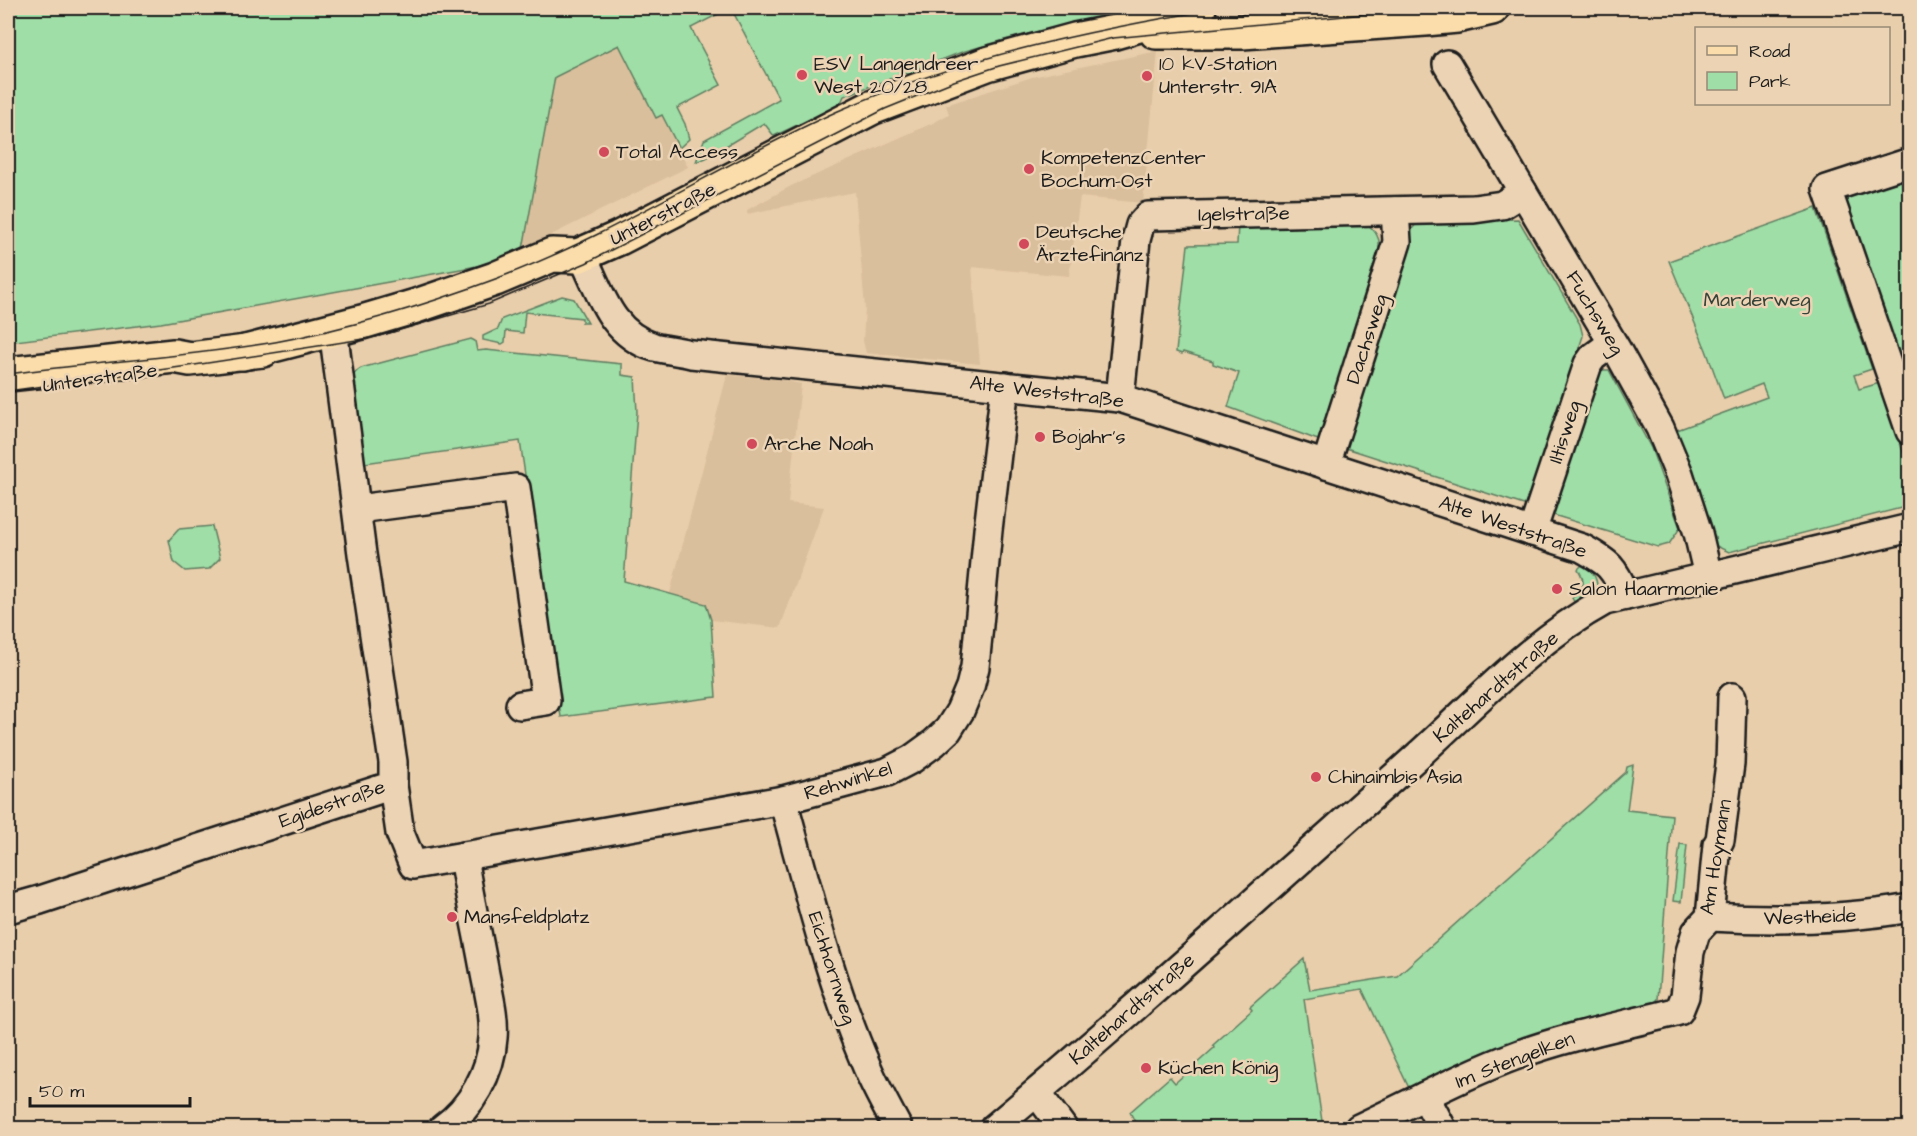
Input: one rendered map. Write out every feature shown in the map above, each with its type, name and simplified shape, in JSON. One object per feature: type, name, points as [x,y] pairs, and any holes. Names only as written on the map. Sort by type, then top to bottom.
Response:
[{"type":"main road","name":"Unterstraße","points":[[8,374],[174,356],[190,359],[242,353],[334,335],[495,279],[552,255],[580,255],[619,238],[871,108],[987,64],[1199,8]]},
{"type":"main road","name":"Unterstraße","points":[[1115,32],[1242,32],[1457,16],[1492,8]]},
{"type":"main road","name":"Unterstraße","points":[[8,392],[176,368],[190,359]]},
{"type":"street","name":"Fuchsweg","points":[[1447,64],[1660,428],[1679,474],[1698,533],[1708,576]]},
{"type":"street","points":[[1910,162],[1827,189],[1910,431]]},
{"type":"street","name":"Igelstraße","points":[[1120,398],[1136,240],[1140,225],[1148,216],[1483,208],[1502,205],[1522,192]]},
{"type":"street","name":"Dachsweg","points":[[1326,465],[1398,243],[1395,211]]},
{"type":"street","name":"Alte Weststraße","points":[[580,255],[601,298],[617,324],[633,337],[653,347],[691,354],[1120,398],[1582,548],[1605,560],[1613,569],[1626,596]]},
{"type":"street","name":"Egidestraße","points":[[8,909],[393,785],[393,762],[334,335]]},
{"type":"street","name":"Iltisweg","points":[[1532,532],[1588,364],[1593,357],[1612,343]]},
{"type":"street","name":"Rehwinkel","points":[[393,785],[400,833],[413,865],[783,800],[887,772],[912,759],[948,730],[960,711],[975,667],[1005,386]]},
{"type":"street","points":[[358,509],[516,488],[546,701],[520,705]]},
{"type":"street","name":"Kaltehardtstraße","points":[[994,1128],[1037,1093],[1420,754],[1539,644],[1587,611],[1605,601],[1910,528]]},
{"type":"street","name":"Am Hoymann","points":[[1679,1011],[1686,996],[1690,952],[1696,932],[1710,917],[1717,845],[1720,840],[1730,764],[1732,696]]},
{"type":"street","name":"Eichhornweg","points":[[783,800],[843,1006],[866,1067],[898,1128]]},
{"type":"street","points":[[443,1128],[458,1116],[476,1092],[487,1066],[493,1038],[490,1001],[463,856]]},
{"type":"street","name":"Westheide","points":[[1710,917],[1816,920],[1871,915],[1910,908]]},
{"type":"street","name":"Im Stengelken","points":[[1359,1128],[1472,1074],[1549,1044],[1679,1011]]},
{"type":"street","points":[[1037,1093],[1063,1128]]},
{"type":"street","points":[[1425,1096],[1442,1128]]},
{"type":"shaded area","points":[[619,44],[656,118],[662,115],[688,167],[523,249],[555,77]]},
{"type":"shaded area","points":[[1158,51],[1143,203],[1080,197],[1069,276],[972,267],[980,364],[866,353],[863,341],[865,308],[855,192],[747,214],[747,210],[791,186],[935,122],[949,114],[946,105],[1032,77]]},
{"type":"shaded area","name":"Arche Noah","points":[[727,375],[801,384],[788,503],[824,507],[780,628],[711,620],[706,604],[670,593]]},
{"type":"green space","points":[[8,8],[730,8],[691,28],[721,85],[677,108],[689,139],[679,148],[662,115],[656,118],[619,45],[555,77],[523,249],[494,263],[161,323],[8,342]]},
{"type":"green space","points":[[731,8],[1172,8],[1107,22],[1099,17],[962,52],[917,69],[915,75],[905,73],[844,96],[840,105],[774,136],[764,123],[696,162],[704,140],[779,99]]},
{"type":"green space","points":[[1901,177],[1904,196],[1909,195],[1909,381],[1846,207],[1849,196]]},
{"type":"green space","name":"Marderweg","points":[[1816,208],[1872,369],[1854,375],[1859,389],[1880,383],[1909,470],[1909,506],[1729,552],[1716,546],[1677,430],[1767,397],[1762,384],[1724,399],[1669,261]]},
{"type":"green space","points":[[1518,219],[1580,324],[1583,336],[1527,506],[1346,448],[1412,229],[1418,222]]},
{"type":"green space","points":[[1364,222],[1378,237],[1379,252],[1318,440],[1228,407],[1239,373],[1213,364],[1213,361],[1176,352],[1188,245],[1237,244],[1238,224]]},
{"type":"green space","points":[[562,296],[574,299],[588,323],[582,323],[582,318],[525,312],[523,333],[506,331],[505,342],[502,344],[483,340],[483,336],[498,329],[502,319]]},
{"type":"green space","points":[[471,339],[475,341],[477,351],[622,364],[622,375],[635,377],[637,412],[624,581],[706,604],[711,620],[716,697],[561,717],[520,441],[365,463],[352,388],[354,374],[361,368]]},
{"type":"green space","points":[[1598,370],[1609,370],[1651,448],[1680,528],[1669,544],[1658,547],[1550,514]]},
{"type":"green space","points":[[212,526],[220,558],[209,569],[185,571],[174,562],[169,540],[179,529]]},
{"type":"green space","points":[[1584,563],[1591,570],[1597,582],[1594,592],[1576,605],[1572,598],[1582,588],[1583,582],[1578,569]]},
{"type":"green space","points":[[1633,765],[1627,810],[1672,815],[1658,999],[1652,1005],[1543,1033],[1409,1088],[1362,989],[1304,999],[1323,1128],[1138,1128],[1130,1112],[1170,1077],[1175,1083],[1252,1010],[1250,1007],[1304,959],[1310,990],[1397,976],[1626,772],[1627,767]]},
{"type":"green space","points":[[1680,844],[1687,845],[1681,902],[1673,901]]},
{"type":"tram line","points":[[8,374],[175,356],[275,342],[388,315],[498,278],[585,241],[795,131],[884,92],[979,60],[1075,36],[1222,8]]},
{"type":"tram line","points":[[8,391],[376,337],[489,304],[586,263],[885,109],[954,81],[999,66],[1113,38],[1429,8]]},
{"type":"place","name":"ESV Langendreer West 20/28","points":[[802,75]]},
{"type":"place","name":"10 kV-Station Unterstr. 91A","points":[[1147,76]]},
{"type":"place","name":"Total Access","points":[[604,152]]},
{"type":"place","name":"KompetenzCenter Bochum-Ost","points":[[1029,169]]},
{"type":"place","name":"Deutsche Ärztefinanz","points":[[1024,244]]},
{"type":"place","name":"Bojahr’s","points":[[1040,437]]},
{"type":"place","name":"Arche Noah","points":[[752,444]]},
{"type":"place","name":"Salon Haarmonie","points":[[1557,589]]},
{"type":"place","name":"Chinaimbis Asia","points":[[1316,777]]},
{"type":"place","name":"Mansfeldplatz","points":[[452,917]]},
{"type":"place","name":"Küchen König","points":[[1146,1068]]}]
